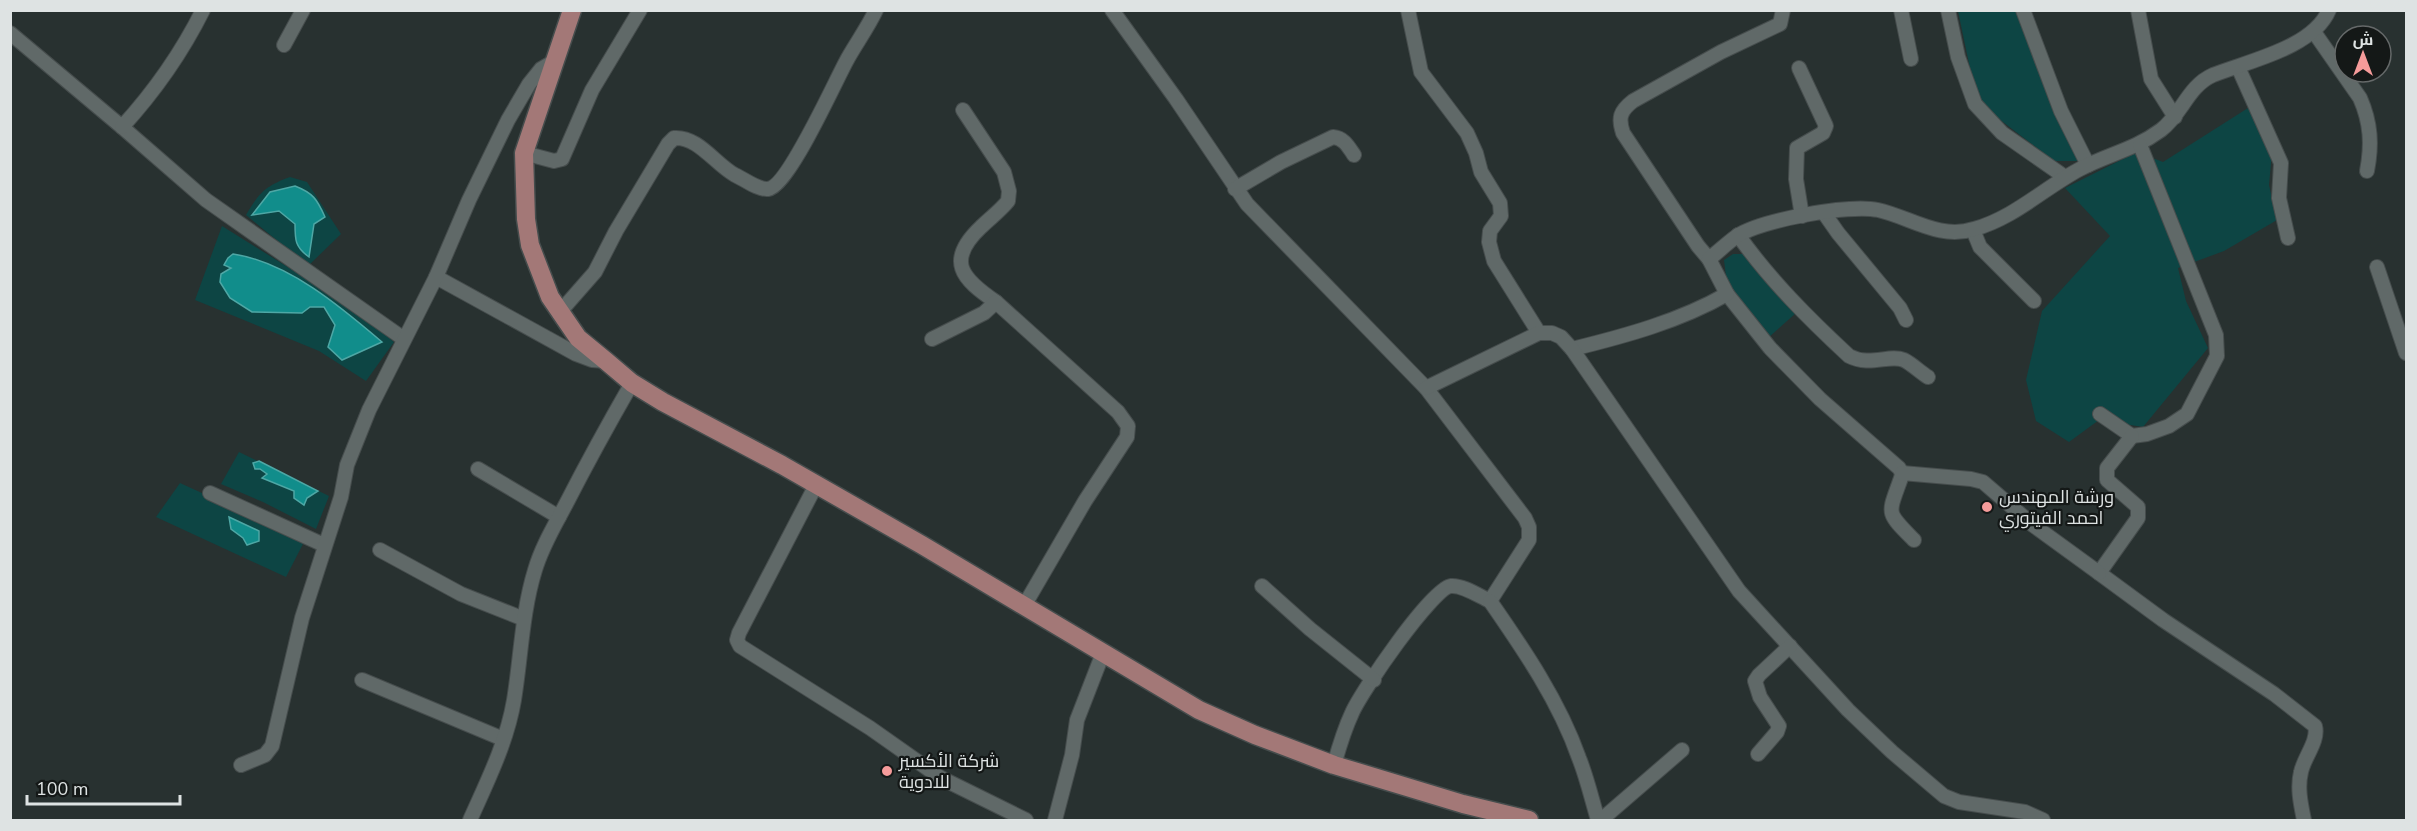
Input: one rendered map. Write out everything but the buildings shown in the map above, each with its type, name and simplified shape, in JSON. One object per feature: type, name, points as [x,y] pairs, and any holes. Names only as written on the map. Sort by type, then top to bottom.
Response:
[{"type":"main road","points":[[572,10],[524,153],[530,245],[550,297],[578,338],[632,383],[663,402],[816,485],[1199,710],[1255,735],[1334,765],[1463,804],[1529,820]]},
{"type":"street","points":[[122,127],[146,102],[194,28],[203,10]]},
{"type":"street","points":[[284,45],[303,10]]},
{"type":"street","points":[[524,153],[554,161],[562,159],[592,90],[640,10]]},
{"type":"street","points":[[560,313],[595,272],[616,231],[668,144],[674,138],[683,137],[693,141],[730,172],[762,188],[775,186],[784,176],[820,115],[848,58],[876,10]]},
{"type":"street","points":[[1112,10],[1176,99],[1235,189],[1311,272],[1426,388],[1525,518],[1529,527],[1529,540],[1490,601]]},
{"type":"street","points":[[1408,10],[1421,72],[1467,133],[1481,172],[1500,203],[1501,216],[1490,231],[1489,242],[1494,261],[1539,333]]},
{"type":"street","points":[[1784,10],[1780,24],[1721,52],[1623,108],[1620,116],[1623,134],[1709,259],[1727,294],[1770,348],[1820,399],[1902,472],[1983,482],[2033,525],[2163,620],[2274,694],[2315,726],[2316,735],[2301,769],[2299,780],[2304,820]]},
{"type":"street","points":[[1901,10],[1911,59]]},
{"type":"street","points":[[1948,10],[1958,57],[1975,104],[2002,133],[2065,177]]},
{"type":"street","points":[[2023,10],[2061,111],[2088,165]]},
{"type":"street","points":[[2138,10],[2151,79],[2175,117]]},
{"type":"street","points":[[1709,259],[1738,235],[1766,223],[1853,209],[1878,210],[1932,229],[1950,232],[1973,230],[2032,201],[2065,177],[2088,165],[2140,145],[2175,117],[2196,86],[2213,75],[2273,53],[2314,32],[2323,22],[2329,10]]},
{"type":"street","points":[[2314,32],[2364,107],[2371,133],[2367,171]]},
{"type":"street","points":[[10,33],[206,200],[404,339]]},
{"type":"street","points":[[241,765],[266,755],[272,746],[302,618],[341,497],[347,465],[369,410],[436,277],[469,200],[508,120],[541,69],[553,62]]},
{"type":"street","points":[[2238,67],[2282,163],[2279,198],[2288,238]]},
{"type":"street","points":[[1799,68],[1826,126],[1823,133],[1797,148],[1796,179],[1802,216]]},
{"type":"street","points":[[963,110],[1004,172],[1009,191],[1008,201],[1003,208],[966,242],[962,252],[965,276],[974,287],[996,302],[1118,412],[1129,430],[1127,437],[1085,501],[1024,606]]},
{"type":"street","points":[[1235,189],[1281,162],[1333,137],[1346,142],[1354,155]]},
{"type":"street","points":[[2100,414],[2132,436],[2147,434],[2169,426],[2187,414],[2213,366],[2218,346],[2216,335],[2182,247],[2140,145]]},
{"type":"street","points":[[1824,213],[1900,308],[1906,320]]},
{"type":"street","points":[[1973,230],[1980,248],[2034,301]]},
{"type":"street","points":[[1738,235],[1762,269],[1849,356],[1858,361],[1868,362],[1903,359],[1928,377]]},
{"type":"street","points":[[2377,267],[2406,353]]},
{"type":"street","points":[[436,277],[576,354],[592,360],[606,361]]},
{"type":"street","points":[[1572,349],[1654,326],[1709,305],[1727,294]]},
{"type":"street","points":[[932,339],[984,313],[996,302]]},
{"type":"street","points":[[1426,388],[1539,333],[1552,333],[1561,337],[1572,349],[1739,591],[1848,710],[1892,752],[1944,795],[1959,802],[2025,812],[2043,820]]},
{"type":"street","points":[[471,820],[492,771],[513,702],[526,600],[536,567],[559,517],[632,383]]},
{"type":"street","points":[[2099,573],[2138,518],[2138,507],[2107,480],[2106,473],[2107,468],[2132,436]]},
{"type":"street","points":[[478,470],[559,517]]},
{"type":"street","points":[[1902,472],[1891,512],[1893,519],[1914,540]]},
{"type":"street","points":[[816,485],[739,633],[737,640],[740,646],[870,728],[941,778],[1026,820]]},
{"type":"street","points":[[210,492],[324,545]]},
{"type":"street","points":[[380,550],[461,594],[524,619]]},
{"type":"street","points":[[1262,586],[1310,629],[1374,680]]},
{"type":"street","points":[[1334,765],[1353,710],[1408,628],[1434,596],[1452,586],[1490,601],[1529,656],[1579,757],[1600,820],[1682,750]]},
{"type":"street","points":[[1758,754],[1778,732],[1779,726],[1760,697],[1755,681],[1758,675],[1790,646]]},
{"type":"street","points":[[1055,820],[1072,755],[1077,720],[1103,653]]},
{"type":"street","points":[[362,680],[503,739]]},
{"type":"shaded area","points":[[1958,11],[2018,11],[2078,156],[2077,161],[2054,161],[1982,106],[1975,92]]},
{"type":"shaded area","points":[[2248,108],[2272,152],[2269,185],[2277,220],[2224,251],[2178,268],[2186,301],[2208,348],[2143,427],[2099,420],[2069,442],[2036,421],[2026,380],[2042,311],[2110,236],[2065,188],[2137,152],[2163,162]]},
{"type":"shaded area","points":[[290,177],[307,182],[341,234],[308,266],[246,215],[264,191]]},
{"type":"shaded area","points":[[222,226],[350,306],[394,342],[366,381],[319,351],[195,300]]},
{"type":"shaded area","points":[[1733,254],[1747,254],[1764,279],[1796,313],[1768,338],[1727,284],[1724,260]]},
{"type":"shaded area","points":[[239,452],[329,496],[316,529],[221,484]]},
{"type":"shaded area","points":[[180,483],[305,540],[286,577],[156,517]]},
{"type":"water","points":[[295,186],[314,197],[325,217],[314,224],[309,257],[297,243],[295,224],[279,211],[252,215],[270,192]]},
{"type":"water","points":[[233,254],[274,266],[294,276],[331,301],[382,342],[342,360],[328,347],[335,325],[324,307],[310,307],[302,313],[252,312],[230,298],[220,282],[221,274],[231,268],[224,265]]},
{"type":"water","points":[[259,461],[318,491],[307,498],[304,505],[294,498],[294,491],[262,478],[267,474],[260,469],[255,469],[253,463]]},
{"type":"water","points":[[229,517],[259,531],[259,541],[247,545],[243,538],[231,529]]},
{"type":"place","name":"ورشة المهندس احمد الفيتوري","points":[[1987,507]]},
{"type":"place","name":"شركة الأكسير للادوية","points":[[887,771]]}]
